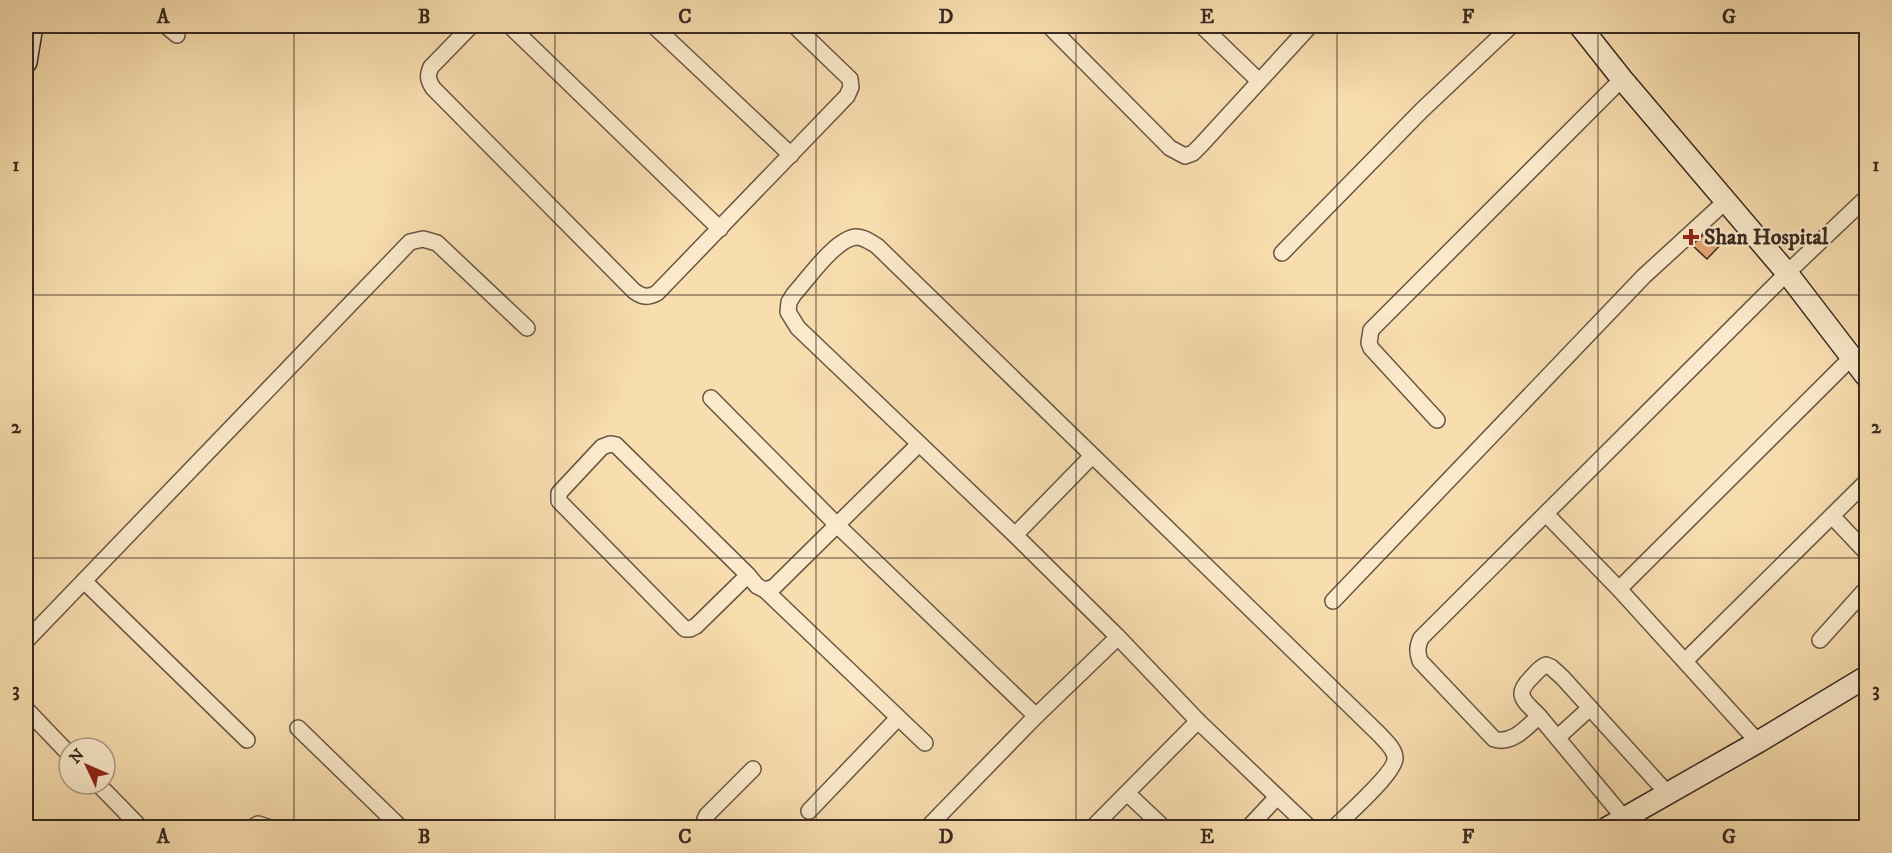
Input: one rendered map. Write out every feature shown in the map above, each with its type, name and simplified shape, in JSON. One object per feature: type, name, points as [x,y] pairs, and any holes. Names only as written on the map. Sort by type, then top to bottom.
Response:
[{"type":"street","points":[[26,62],[32,26]]},
{"type":"street","points":[[471,26],[431,68],[428,81],[634,291],[645,297],[657,293],[847,96],[851,87],[850,79],[795,26]]},
{"type":"street","points":[[510,26],[720,229]]},
{"type":"street","points":[[654,26],[791,155]]},
{"type":"street","points":[[1049,26],[1170,148],[1185,156],[1201,146],[1310,26]]},
{"type":"street","points":[[1202,26],[1259,81]]},
{"type":"street","points":[[1282,253],[1422,110],[1511,26]]},
{"type":"street","points":[[1580,26],[1622,79],[1787,273],[1866,376]]},
{"type":"street","points":[[1437,420],[1371,348],[1368,343],[1371,330],[1622,79]]},
{"type":"street","points":[[1539,716],[1516,736],[1504,741],[1494,739],[1420,661],[1417,652],[1421,638],[1787,273],[1866,198]]},
{"type":"street","points":[[1333,601],[1644,276],[1726,201]]},
{"type":"street","points":[[1310,828],[1198,721],[1118,637],[1015,536],[798,328],[788,312],[789,302],[836,248],[856,237],[867,239],[877,246],[1393,751],[1394,763],[1385,778],[1334,828]]},
{"type":"street","points":[[26,641],[410,242],[423,239],[437,243],[527,328]]},
{"type":"street","points":[[1618,589],[1852,357]]},
{"type":"street","points":[[711,398],[837,525],[1036,716]]},
{"type":"street","points":[[748,575],[696,626],[685,629],[559,501],[559,493],[602,447],[610,444],[616,445],[748,575],[757,586],[765,590],[925,743]]},
{"type":"street","points":[[765,590],[774,587],[919,444]]},
{"type":"street","points":[[1015,536],[1092,456]]},
{"type":"street","points":[[1685,661],[1866,482]]},
{"type":"street","points":[[1546,514],[1758,742]]},
{"type":"street","points":[[1832,516],[1866,552]]},
{"type":"street","points":[[84,581],[248,740]]},
{"type":"street","points":[[1820,640],[1866,589]]},
{"type":"street","points":[[927,828],[1036,716],[1118,637]]},
{"type":"street","points":[[1668,794],[1551,667],[1546,665],[1541,667],[1522,687],[1523,699],[1558,737],[1615,823],[1668,794],[1758,742],[1866,677]]},
{"type":"street","points":[[1558,737],[1590,708]]},
{"type":"street","points":[[26,709],[57,741]]},
{"type":"street","points":[[809,811],[898,718]]},
{"type":"street","points":[[1092,828],[1198,721]]},
{"type":"street","points":[[298,728],[401,828]]},
{"type":"street","points":[[708,828],[705,819],[707,815],[753,769]]},
{"type":"street","points":[[1127,793],[1164,828]]},
{"type":"street","points":[[109,796],[140,828]]},
{"type":"street","points":[[1248,828],[1277,797]]},
{"type":"street","points":[[251,828],[258,824],[271,828]]},
{"type":"building","points":[[1711,228],[1725,240],[1707,259],[1692,245]]},
{"type":"place","name":"Shan Hospital","points":[[1691,237]]}]
